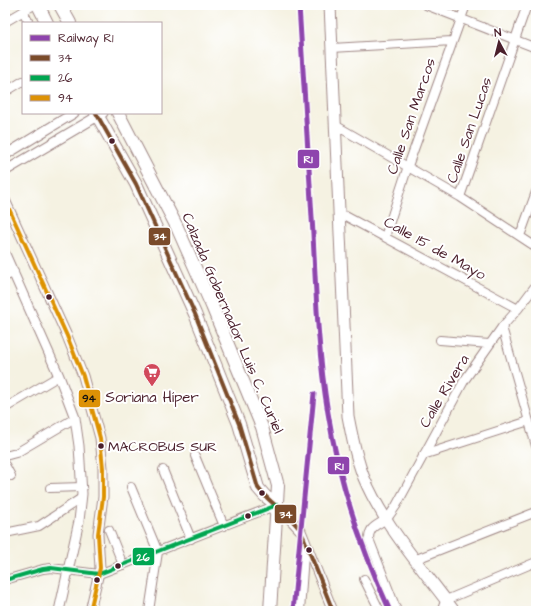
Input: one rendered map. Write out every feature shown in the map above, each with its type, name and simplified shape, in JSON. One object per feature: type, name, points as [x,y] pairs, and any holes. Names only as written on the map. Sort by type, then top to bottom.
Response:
[{"type":"main road","points":[[38,5],[46,22]]},
{"type":"main road","points":[[60,5],[69,22]]},
{"type":"main road","points":[[330,5],[348,416],[355,451],[363,476],[387,518],[414,560],[454,611]]},
{"type":"main road","name":"Calzada Gobernador Luis C. Curiel","points":[[99,114],[136,184],[195,314],[239,424],[258,488],[265,496],[277,505]]},
{"type":"main road","name":"Calzada Gobernador Luis C. Curiel","points":[[119,114],[177,227],[212,306],[262,427],[278,486],[277,505]]},
{"type":"main road","points":[[195,314],[212,306]]},
{"type":"main road","points":[[248,455],[268,450]]},
{"type":"main road","points":[[270,611],[277,505]]},
{"type":"street","points":[[5,22],[34,5]]},
{"type":"street","points":[[426,5],[536,48]]},
{"type":"street","name":"Calle San Marcos","points":[[385,238],[408,166],[466,5]]},
{"type":"street","name":"Calle San Lucas","points":[[460,197],[527,5]]},
{"type":"street","points":[[23,11],[28,22]]},
{"type":"street","points":[[332,48],[452,41]]},
{"type":"street","points":[[5,92],[22,82]]},
{"type":"street","points":[[5,155],[72,114]]},
{"type":"street","points":[[5,171],[99,114]]},
{"type":"street","points":[[335,125],[460,197],[536,247]]},
{"type":"street","points":[[520,236],[536,192]]},
{"type":"street","points":[[5,200],[62,325],[83,376],[100,438],[103,468],[103,497],[98,534],[99,574],[90,611]]},
{"type":"street","name":"Calle 15 de Mayo","points":[[338,212],[518,309]]},
{"type":"street","points":[[5,254],[59,376],[74,418],[82,488],[79,521],[59,611]]},
{"type":"street","points":[[5,277],[14,272]]},
{"type":"street","name":"Calle Rivera","points":[[387,518],[396,506],[464,381],[489,344],[536,285]]},
{"type":"street","points":[[502,327],[536,446]]},
{"type":"street","points":[[440,340],[489,344]]},
{"type":"street","points":[[5,408],[59,376]]},
{"type":"street","points":[[5,456],[16,452],[74,418]]},
{"type":"street","points":[[423,455],[529,421]]},
{"type":"street","points":[[195,456],[224,526]]},
{"type":"street","points":[[5,465],[11,476]]},
{"type":"street","points":[[163,470],[191,539]]},
{"type":"street","points":[[132,487],[158,552],[149,611]]},
{"type":"street","points":[[50,488],[82,488]]},
{"type":"street","points":[[5,533],[39,526],[80,499]]},
{"type":"street","points":[[5,580],[43,569],[68,569],[99,574],[277,505],[297,524],[333,611]]},
{"type":"street","points":[[414,560],[536,512]]},
{"type":"street","points":[[387,518],[372,527],[369,532],[369,539],[397,611]]},
{"type":"street","points":[[108,530],[123,565]]},
{"type":"street","points":[[300,611],[305,541]]},
{"type":"street","points":[[442,611],[446,600],[536,562]]},
{"type":"street","points":[[364,579],[380,611]]},
{"type":"rail line","name":"R1","points":[[299,5],[318,324],[328,413],[338,464],[352,514],[379,587],[390,611]]},
{"type":"rail line","name":"R1","points":[[293,611],[314,394]]},
{"type":"transit line","name":"34","points":[[97,114],[136,184],[195,314],[239,424],[258,488],[291,519],[301,531],[333,611]]},
{"type":"transit line","name":"94","points":[[5,200],[67,336],[83,376],[100,438],[103,468],[103,497],[98,534],[100,568],[90,611]]},
{"type":"transit line","name":"26","points":[[5,580],[51,568],[99,574],[277,505]]},
{"type":"place","name":"Soriana Híper","points":[[152,387]]},
{"type":"place","name":"MACROBUS SUR","points":[[101,446]]}]
